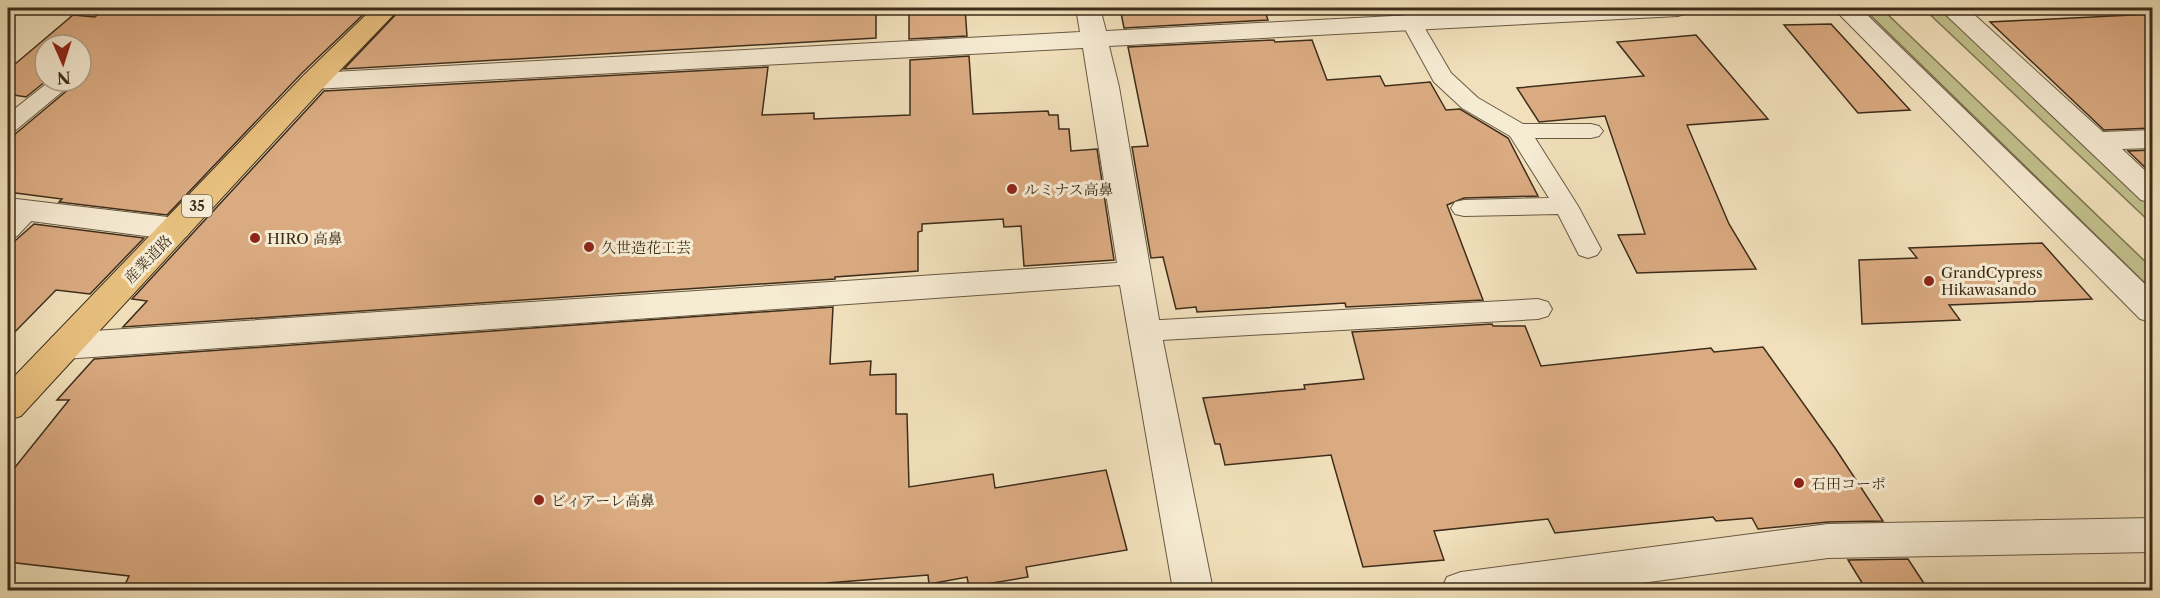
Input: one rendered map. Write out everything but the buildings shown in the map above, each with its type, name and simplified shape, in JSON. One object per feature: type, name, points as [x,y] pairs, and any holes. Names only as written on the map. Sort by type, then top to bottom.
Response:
[{"type":"main road","name":"産業道路","points":[[8,406],[314,81],[387,8]]},
{"type":"street","points":[[314,81],[1091,23],[1410,20],[1678,8]]},
{"type":"street","points":[[1846,8],[2152,310]]},
{"type":"street","points":[[1953,8],[2152,193]]},
{"type":"street","points":[[1091,23],[1105,87],[1144,331],[1193,591]]},
{"type":"street","points":[[2096,141],[2152,139]]},
{"type":"street","points":[[14,216],[176,229]]},
{"type":"street","points":[[64,346],[1135,273]]},
{"type":"street","points":[[1461,591],[1828,541],[2152,535]]},
{"type":"lane","points":[[1410,20],[1442,77],[1470,103],[1520,131],[1566,206],[1588,249]]},
{"type":"lane","points":[[8,125],[49,93]]},
{"type":"lane","points":[[1520,131],[1592,131]]},
{"type":"lane","points":[[1464,208],[1566,206]]},
{"type":"lane","points":[[1144,331],[1538,309]]},
{"type":"shaded area","points":[[1863,8],[1881,8],[2152,268],[2152,290]]},
{"type":"shaded area","points":[[1923,8],[1944,8],[2152,203],[2152,224]]},
{"type":"place","name":"ルミナス高鼻","points":[[1012,189]]},
{"type":"place","name":"HIRO 高鼻","points":[[255,238]]},
{"type":"place","name":"久世造花工芸","points":[[589,247]]},
{"type":"place","name":"GrandCypress Hikawasando","points":[[1929,281]]},
{"type":"place","name":"石田コーポ","points":[[1799,483]]},
{"type":"place","name":"ビィアーレ高鼻","points":[[539,500]]}]
